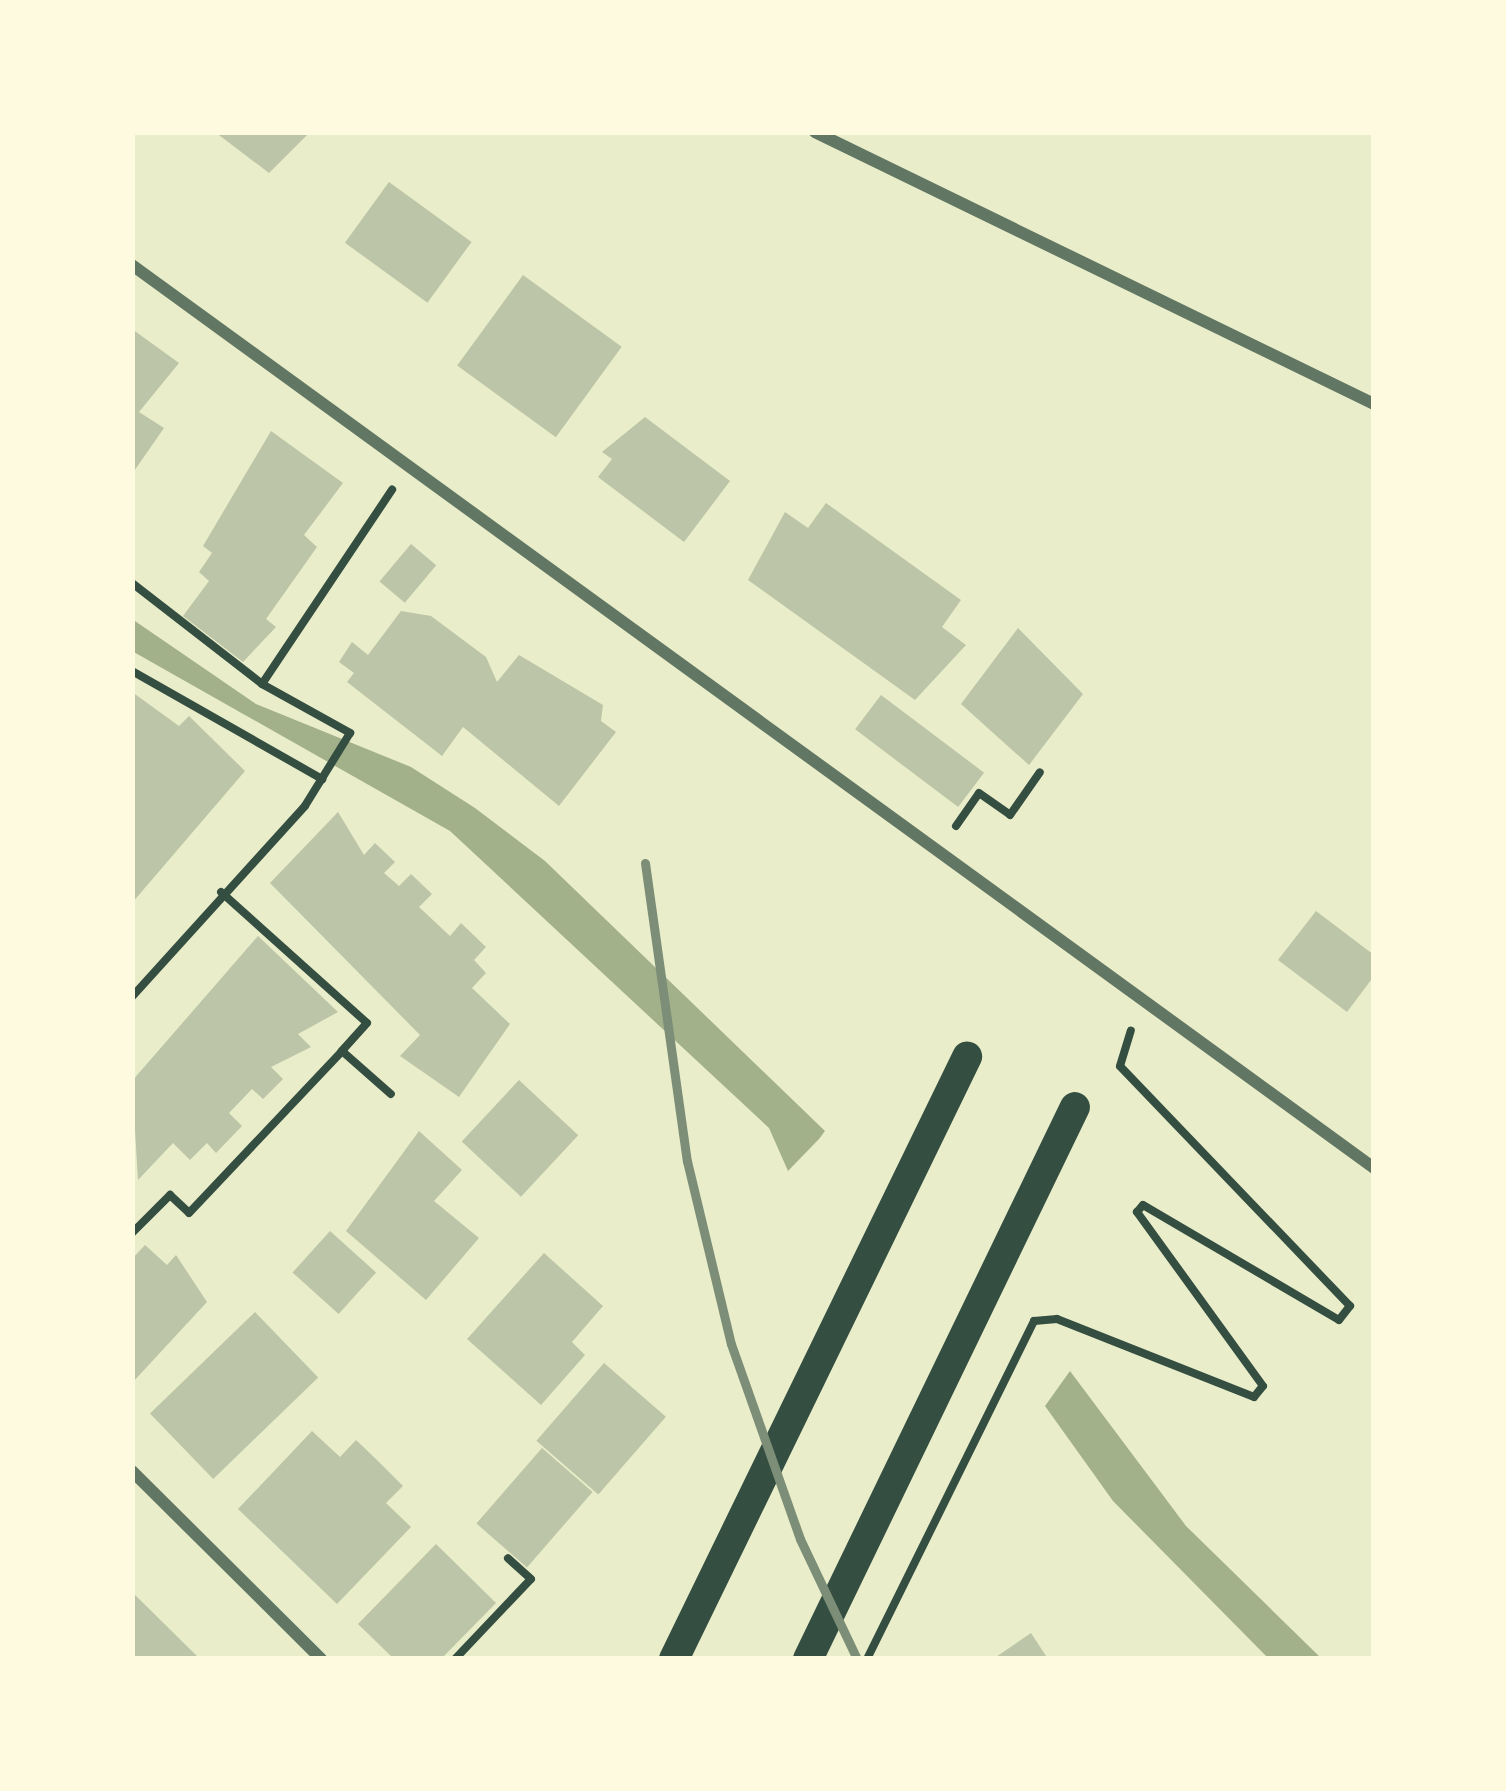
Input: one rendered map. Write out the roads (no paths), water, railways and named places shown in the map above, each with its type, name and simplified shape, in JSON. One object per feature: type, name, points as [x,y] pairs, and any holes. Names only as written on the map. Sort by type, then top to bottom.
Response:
[{"type":"main road","points":[[674,1659],[967,1058]]},
{"type":"main road","points":[[808,1659],[1076,1107]]},
{"type":"street","points":[[815,132],[1374,404]]},
{"type":"street","points":[[132,265],[1145,1010],[1374,1168]]},
{"type":"street","points":[[132,1471],[321,1659]]},
{"type":"railway","points":[[645,863],[687,1161],[731,1344],[800,1539],[857,1659]]}]
